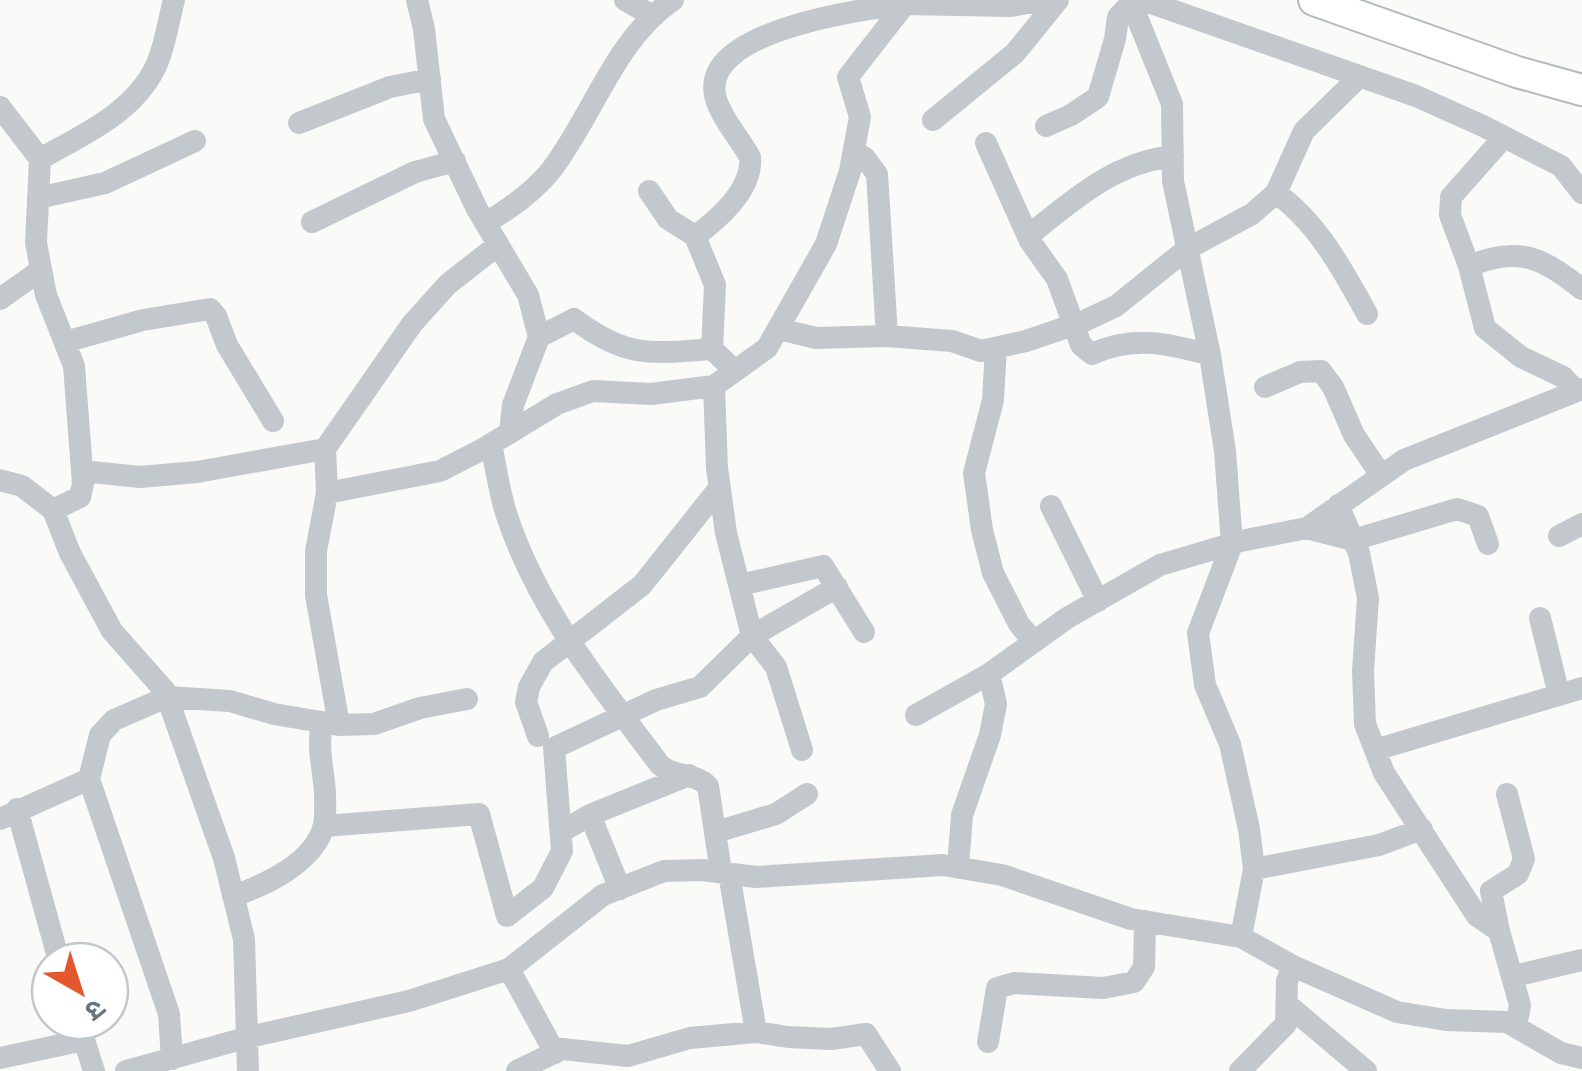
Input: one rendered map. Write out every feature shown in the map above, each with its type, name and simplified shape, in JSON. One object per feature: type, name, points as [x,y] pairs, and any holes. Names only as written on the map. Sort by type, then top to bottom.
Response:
[{"type":"main road","points":[[1314,0],[1517,72],[1582,90]]},
{"type":"street","points":[[40,159],[100,126],[138,96],[157,65],[174,0]]},
{"type":"street","points":[[417,0],[434,119],[486,223],[528,295],[538,337],[500,439],[505,511],[524,559],[569,643],[667,772],[690,775],[708,786],[756,1032]]},
{"type":"street","points":[[625,0],[650,15]]},
{"type":"street","points":[[486,223],[516,204],[550,171],[650,15],[674,0]]},
{"type":"street","points":[[695,236],[719,219],[744,184],[751,166],[750,156],[716,98],[715,83],[720,70],[763,36],[804,10],[916,2],[1011,6],[1044,0]]},
{"type":"street","points":[[933,120],[1015,54],[1058,0]]},
{"type":"street","points":[[1134,1],[1416,96],[1561,166],[1582,193]]},
{"type":"street","points":[[1046,126],[1071,116],[1098,97],[1118,17],[1134,1]]},
{"type":"street","points":[[1134,1],[1172,104],[1173,180],[1210,355],[1225,451],[1232,544],[1198,633],[1205,685],[1230,744],[1254,869],[1241,936]]},
{"type":"street","points":[[327,493],[440,470],[557,404],[593,391],[651,394],[714,386],[767,348],[826,244],[854,152],[860,117],[848,77],[916,2]]},
{"type":"street","points":[[779,328],[816,338],[887,336],[952,341],[980,352],[1074,325],[1116,306],[1188,249],[1252,214],[1276,193],[1304,131],[1359,77]]},
{"type":"street","points":[[300,123],[390,87],[430,80]]},
{"type":"street","points":[[0,107],[40,159],[36,242],[46,295],[74,366],[82,471],[80,496],[52,510]]},
{"type":"street","points":[[916,715],[1160,565],[1307,528],[1404,460],[1579,390],[1563,377],[1521,358],[1484,328],[1469,266],[1450,214],[1449,202],[1504,137]]},
{"type":"street","points":[[38,198],[105,183],[196,140]]},
{"type":"street","points":[[986,144],[1028,236],[1056,280],[1081,346],[1092,354],[1140,340],[1210,355]]},
{"type":"street","points":[[854,152],[865,158],[877,174],[887,336]]},
{"type":"street","points":[[1028,236],[1101,179],[1126,166],[1172,156]]},
{"type":"street","points":[[312,222],[415,172],[455,161]]},
{"type":"street","points":[[649,190],[668,219],[695,236],[714,285],[712,349]]},
{"type":"street","points":[[1276,193],[1293,205],[1340,265],[1366,314]]},
{"type":"street","points":[[233,896],[282,874],[310,849],[324,826],[317,745],[330,723],[316,595],[316,550],[327,493],[324,449],[412,324],[448,284],[498,245]]},
{"type":"street","points":[[1469,266],[1525,254],[1550,264],[1582,289]]},
{"type":"street","points":[[0,300],[41,270]]},
{"type":"street","points":[[65,342],[142,320],[210,310],[273,421]]},
{"type":"street","points":[[538,337],[574,319],[625,350],[656,353],[712,349],[735,371]]},
{"type":"street","points":[[996,348],[993,400],[974,473],[993,573],[1034,642]]},
{"type":"street","points":[[1265,387],[1300,372],[1321,372],[1381,476]]},
{"type":"street","points":[[714,386],[726,533],[752,636],[776,667],[802,750]]},
{"type":"street","points":[[82,471],[140,477],[210,470],[324,449]]},
{"type":"street","points":[[0,480],[22,486],[52,510],[70,554],[112,631],[167,697],[224,858],[244,939],[248,1071]]},
{"type":"street","points":[[538,736],[526,702],[529,687],[544,662],[642,585],[720,488]]},
{"type":"street","points":[[1338,505],[1353,540],[1368,598],[1363,671],[1365,724],[1384,773],[1477,916],[1499,930]]},
{"type":"street","points":[[1051,506],[1098,601]]},
{"type":"street","points":[[1307,528],[1353,540],[1457,508],[1478,516],[1488,544]]},
{"type":"street","points":[[1559,536],[1582,524]]},
{"type":"street","points":[[740,584],[823,566],[864,632]]},
{"type":"street","points":[[324,826],[479,814],[507,916],[543,888],[562,851],[554,748],[656,700],[700,687],[752,636],[836,588]]},
{"type":"street","points":[[1540,618],[1559,695]]},
{"type":"street","points":[[958,867],[962,814],[990,735],[996,704],[988,674]]},
{"type":"street","points":[[1375,750],[1582,688]]},
{"type":"street","points":[[172,1058],[169,1014],[90,779],[100,735],[114,720],[167,697],[230,701],[274,714],[330,723],[374,724],[420,708],[467,699]]},
{"type":"street","points":[[561,832],[590,815],[690,775]]},
{"type":"street","points":[[52,941],[8,814],[90,779]]},
{"type":"street","points":[[716,832],[776,814],[807,794]]},
{"type":"street","points":[[1507,794],[1524,859],[1518,874],[1491,891],[1520,1005],[1516,1026]]},
{"type":"street","points":[[590,815],[620,889]]},
{"type":"street","points":[[1254,869],[1379,844],[1422,829]]},
{"type":"street","points":[[126,1071],[408,1001],[509,969],[603,895],[664,872],[756,877],[942,864],[1002,875],[1145,921],[1241,936],[1293,966],[1397,1012],[1446,1020],[1507,1022],[1561,1052],[1582,1058]]},
{"type":"street","points":[[988,1042],[997,988],[1014,983],[1103,988],[1134,982],[1144,967],[1145,921]]},
{"type":"street","points":[[1514,976],[1582,960]]},
{"type":"street","points":[[1240,1071],[1286,1024],[1287,980],[1293,966]]},
{"type":"street","points":[[509,969],[554,1053]]},
{"type":"street","points":[[1288,1006],[1365,1071]]},
{"type":"street","points":[[517,1071],[562,1050],[628,1064],[690,1038],[756,1032],[832,1038],[866,1034],[890,1071]]},
{"type":"street","points":[[0,1058],[49,1041]]},
{"type":"street","points":[[84,1041],[94,1071]]}]
